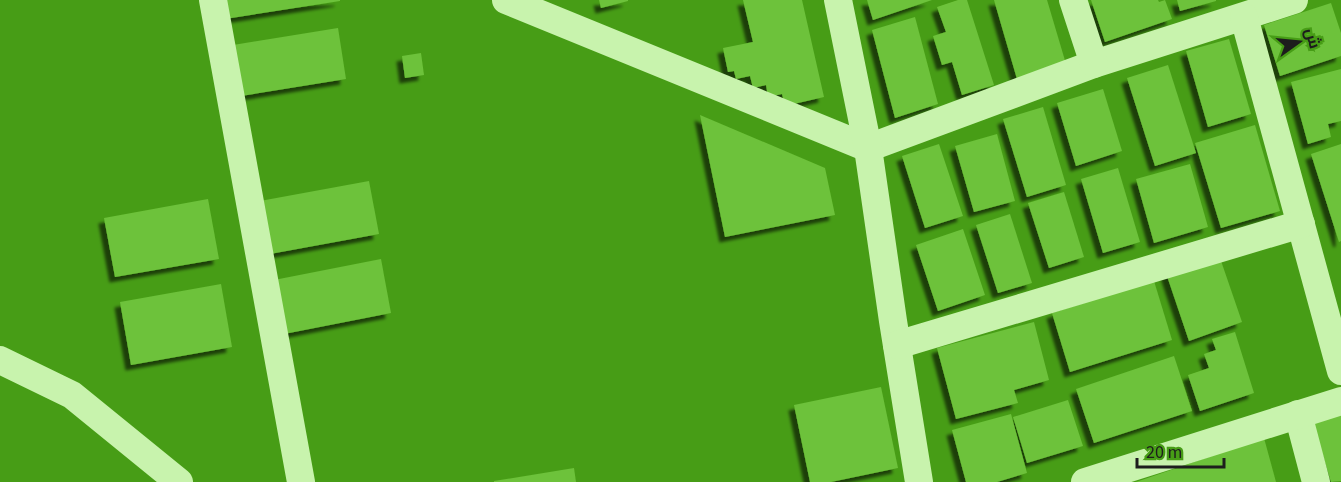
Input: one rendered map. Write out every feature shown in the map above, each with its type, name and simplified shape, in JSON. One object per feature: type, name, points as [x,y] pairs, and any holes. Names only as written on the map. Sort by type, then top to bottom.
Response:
[{"type":"street","points":[[213,0],[301,482]]},
{"type":"street","points":[[506,0],[868,148],[1094,64],[1294,0]]},
{"type":"street","points":[[838,0],[868,148],[920,482]]},
{"type":"street","points":[[1073,0],[1094,64]]},
{"type":"street","points":[[1244,17],[1341,371]]},
{"type":"street","points":[[897,345],[1300,224]]},
{"type":"street","points":[[0,360],[72,396],[179,482]]},
{"type":"street","points":[[1085,482],[1341,401]]},
{"type":"street","points":[[1298,414],[1316,482]]},
{"type":"building","points":[[222,0],[340,0],[340,1],[225,19]]},
{"type":"building","points":[[599,0],[628,0],[628,1],[601,8]]},
{"type":"building","points":[[743,0],[802,0],[824,97],[785,106],[782,94],[768,97],[766,85],[753,88],[750,76],[736,79],[734,71],[728,72],[723,48],[753,42]]},
{"type":"building","points":[[867,0],[932,0],[873,20]]},
{"type":"building","points":[[958,0],[967,0],[994,85],[962,95],[952,62],[942,65],[933,36],[946,32],[937,7]]},
{"type":"building","points":[[994,0],[1047,0],[1066,64],[1017,79]]},
{"type":"building","points":[[1091,0],[1158,0],[1159,2],[1165,0],[1172,19],[1105,42]]},
{"type":"building","points":[[1177,0],[1216,0],[1216,1],[1180,11]]},
{"type":"building","points":[[1331,3],[1341,33],[1341,56],[1280,76],[1264,25]]},
{"type":"building","points":[[915,17],[938,104],[895,118],[872,30]]},
{"type":"building","points":[[338,28],[346,79],[241,96],[233,45]]},
{"type":"building","points":[[1229,39],[1251,114],[1208,127],[1186,51]]},
{"type":"building","points":[[421,53],[424,75],[405,78],[402,56]]},
{"type":"building","points":[[1168,65],[1196,153],[1155,166],[1127,78]]},
{"type":"building","points":[[1341,69],[1341,121],[1328,124],[1331,137],[1308,144],[1291,82]]},
{"type":"building","points":[[1103,89],[1122,151],[1076,166],[1057,103]]},
{"type":"building","points":[[1043,107],[1066,185],[1027,197],[1003,119]]},
{"type":"building","points":[[700,115],[825,168],[835,215],[725,237]]},
{"type":"building","points":[[1255,125],[1280,211],[1221,228],[1195,143]]},
{"type":"building","points":[[997,134],[1015,201],[974,212],[955,146]]},
{"type":"building","points":[[939,144],[963,216],[925,228],[902,156]]},
{"type":"building","points":[[1341,144],[1341,241],[1339,242],[1311,154]]},
{"type":"building","points":[[1190,164],[1208,227],[1154,243],[1136,179]]},
{"type":"building","points":[[1118,168],[1140,242],[1103,253],[1081,179]]},
{"type":"building","points":[[369,181],[379,234],[270,254],[260,201]]},
{"type":"building","points":[[1064,192],[1084,257],[1049,268],[1028,203]]},
{"type":"building","points":[[208,199],[219,259],[115,277],[104,218]]},
{"type":"building","points":[[1010,214],[1032,283],[998,293],[976,225]]},
{"type":"building","points":[[963,229],[985,295],[938,311],[916,245]]},
{"type":"building","points":[[1219,255],[1242,322],[1189,341],[1166,273]]},
{"type":"building","points":[[381,259],[391,313],[284,334],[274,280]]},
{"type":"building","points":[[1154,281],[1172,340],[1070,372],[1052,313]]},
{"type":"building","points":[[221,284],[232,347],[131,365],[120,302]]},
{"type":"building","points":[[1034,322],[1049,380],[1014,390],[1018,403],[956,419],[937,348]]},
{"type":"building","points":[[1235,332],[1254,393],[1200,411],[1188,375],[1209,368],[1204,354],[1216,350],[1212,339]]},
{"type":"building","points":[[1174,356],[1192,411],[1094,443],[1076,389]]},
{"type":"building","points":[[881,387],[898,468],[831,482],[810,482],[794,405]]},
{"type":"building","points":[[1068,400],[1083,446],[1027,463],[1013,417]]},
{"type":"building","points":[[1011,414],[1027,473],[997,482],[966,482],[952,430]]},
{"type":"building","points":[[1341,414],[1341,481],[1331,482],[1313,423]]},
{"type":"building","points":[[1264,438],[1276,482],[1136,482]]},
{"type":"building","points":[[574,468],[576,482],[494,482],[494,481]]}]
